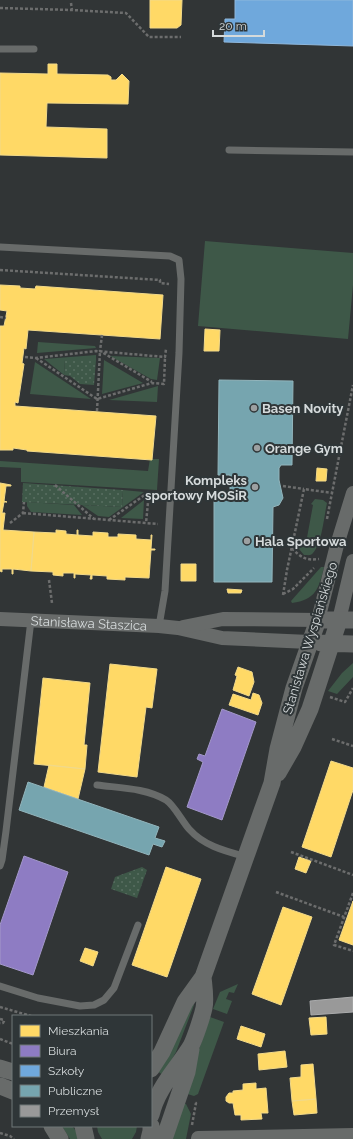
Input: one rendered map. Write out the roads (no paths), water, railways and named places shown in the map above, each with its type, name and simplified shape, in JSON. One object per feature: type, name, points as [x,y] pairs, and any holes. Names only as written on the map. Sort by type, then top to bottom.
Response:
[{"type":"street","name":"Stanisława Wyspiańskiego","points":[[152,1067],[162,1052],[186,1002],[203,977],[247,857],[272,783],[278,748],[294,688],[318,620],[337,545],[353,493]]},
{"type":"street","name":"Stanisława Wyspiańskiego","points":[[272,783],[293,747],[310,709],[331,644],[346,620],[353,561]]},
{"type":"street","name":"Stanisława Staszica","points":[[0,619],[159,626],[178,628],[222,638],[353,644]]},
{"type":"street","name":"Stanisława Staszica","points":[[178,628],[223,619],[346,620]]},
{"type":"street","name":"Stanisława Wyspiańskiego","points":[[152,1110],[160,1092],[191,1045],[205,1007],[203,977]]},
{"type":"street","points":[[152,1046],[169,1038]]},
{"type":"street","points":[[164,1139],[187,1072],[191,1045]]},
{"type":"street","points":[[0,1068],[12,1072]]},
{"type":"street","points":[[0,1086],[12,1091]]},
{"type":"street","points":[[53,1127],[60,1139]]},
{"type":"street","points":[[149,1139],[151,1127]]},
{"type":"street","points":[[198,1138],[353,1135]]},
{"type":"lane","points":[[0,49],[34,49]]},
{"type":"lane","points":[[229,150],[353,152]]},
{"type":"lane","points":[[0,246],[170,256],[179,260],[181,279],[179,353],[165,592],[159,626]]},
{"type":"lane","points":[[0,866],[6,831],[32,620]]},
{"type":"lane","points":[[97,785],[149,792],[168,801],[189,829],[199,839],[216,848],[247,857]]},
{"type":"lane","points":[[0,986],[38,998],[80,1006],[94,1005],[104,1000],[114,988],[138,925]]},
{"type":"place","name":"Basen Novity","points":[[254,408]]},
{"type":"place","name":"Orange Gym","points":[[257,448]]},
{"type":"place","name":"Kompleks sportowy MOSiR","points":[[255,487]]},
{"type":"place","name":"Hala Sportowa","points":[[247,541]]}]
